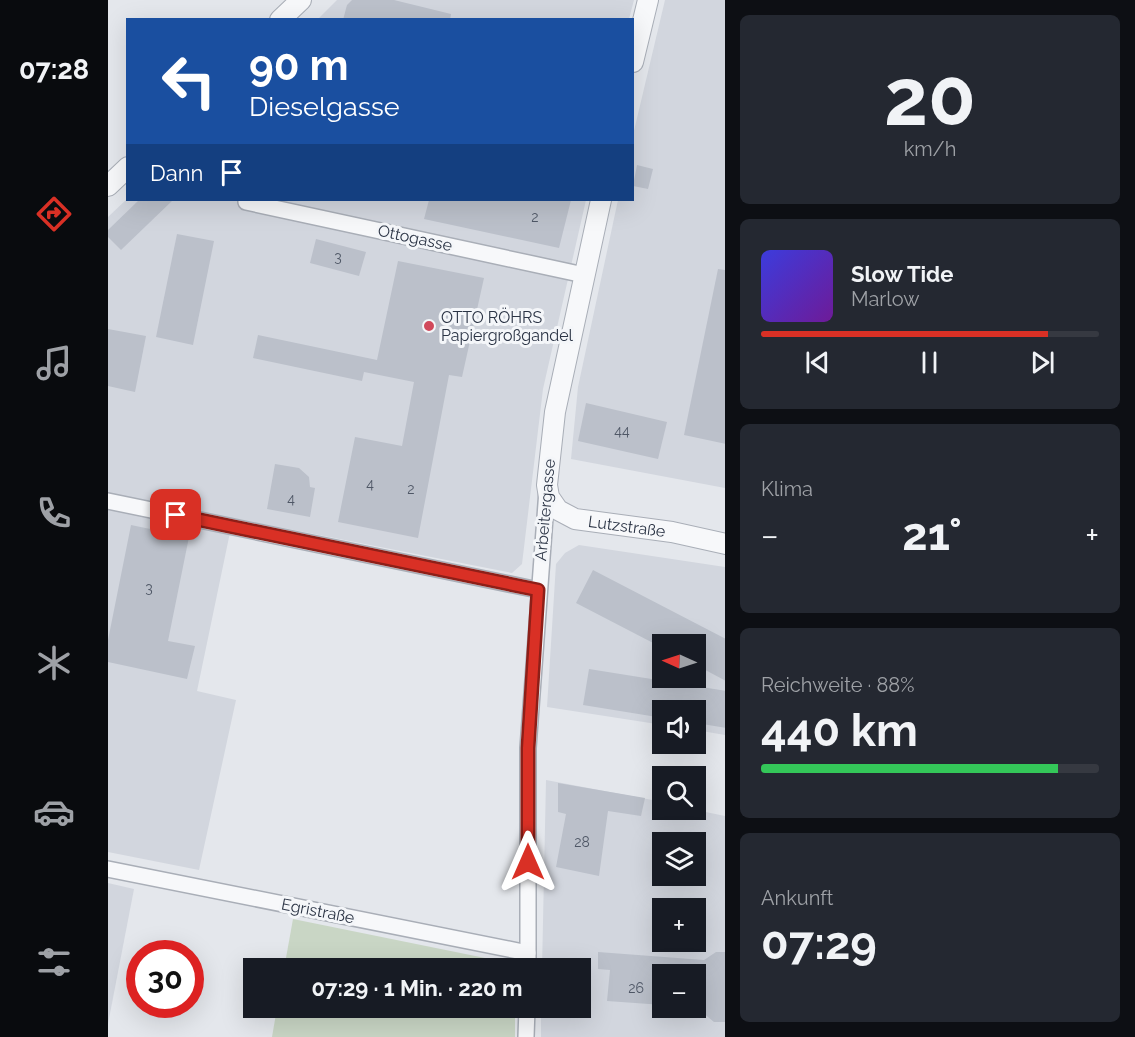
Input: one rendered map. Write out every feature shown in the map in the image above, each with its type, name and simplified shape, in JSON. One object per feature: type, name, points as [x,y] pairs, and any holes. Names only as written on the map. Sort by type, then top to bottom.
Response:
[{"type":"street","points":[[282,18],[301,0]]},
{"type":"street","points":[[634,58],[648,0]]},
{"type":"street","points":[[108,186],[126,169]]},
{"type":"street","name":"Ottogasse","points":[[246,201],[584,275]]},
{"type":"street","name":"Arbeitergasse","points":[[528,958],[528,748],[547,485],[555,412],[601,201]]},
{"type":"street","name":"Lutzstraße","points":[[547,485],[549,497],[558,510],[575,519],[672,532],[725,544]]},
{"type":"street","points":[[108,501],[538,590]]},
{"type":"street","name":"Egristraße","points":[[108,869],[528,953]]},
{"type":"street","points":[[526,1037],[527,1018]]},
{"type":"shaded area","points":[[337,0],[634,0],[629,18],[319,18]]},
{"type":"shaded area","points":[[665,0],[725,0],[725,488],[571,459],[578,387],[618,201],[634,201],[634,131]]},
{"type":"shaded area","points":[[126,200],[586,201],[543,389],[522,564],[512,573],[233,518],[197,691],[236,700],[199,870],[108,852],[108,217]]},
{"type":"shaded area","points":[[579,545],[725,567],[725,735],[706,732],[706,700],[652,700],[652,723],[547,707],[556,564],[565,553]]},
{"type":"shaded area","points":[[546,780],[652,800],[652,820],[706,820],[706,812],[725,816],[725,1037],[541,1037],[541,1018],[591,1018],[591,958],[542,958]]},
{"type":"shaded area","points":[[108,883],[134,889],[108,1024]]},
{"type":"green space","points":[[293,919],[485,958],[286,958]]},
{"type":"green space","points":[[275,1018],[515,1018],[515,1037],[272,1037]]},
{"type":"building","points":[[352,0],[394,0],[451,14],[450,18],[344,18],[347,5]]},
{"type":"building","points":[[637,165],[653,169],[648,189],[634,186]]},
{"type":"building","points":[[138,201],[172,201],[121,250],[108,237],[108,230]]},
{"type":"building","points":[[429,201],[571,201],[559,248],[424,219]]},
{"type":"building","points":[[177,234],[214,241],[193,345],[156,337]]},
{"type":"building","points":[[316,239],[366,252],[359,276],[310,263]]},
{"type":"building","points":[[398,261],[484,278],[462,377],[449,375],[418,538],[338,522],[355,437],[402,446],[414,382],[364,372],[362,381],[253,358],[258,335],[377,360]]},
{"type":"building","points":[[718,269],[725,270],[725,444],[684,435]]},
{"type":"building","points":[[108,329],[146,336],[135,392],[108,386]]},
{"type":"building","points":[[586,403],[667,422],[658,459],[578,441]]},
{"type":"building","points":[[275,464],[299,468],[309,477],[310,487],[315,488],[310,517],[267,509]]},
{"type":"building","points":[[131,525],[189,537],[168,641],[195,646],[187,679],[108,662],[108,640]]},
{"type":"building","points":[[593,570],[725,638],[725,680],[706,670],[706,634],[652,634],[652,642],[576,603]]},
{"type":"building","points":[[589,669],[652,679],[652,688],[706,688],[725,691],[725,728],[706,725],[706,700],[652,700],[652,716],[583,705]]},
{"type":"building","points":[[558,783],[645,798],[641,816],[608,811],[599,876],[556,867],[566,814],[558,812]]},
{"type":"building","points":[[598,952],[704,960],[716,952],[725,952],[725,1022],[714,1022],[706,1015],[706,964],[652,964],[652,1004],[607,1001],[610,970],[598,969]]},
{"type":"place","name":"OTTO RÖHRS Papiergroßgandel","points":[[429,326]]},
{"type":"route","points":[[176,515],[538,590],[528,748],[528,862]]}]
